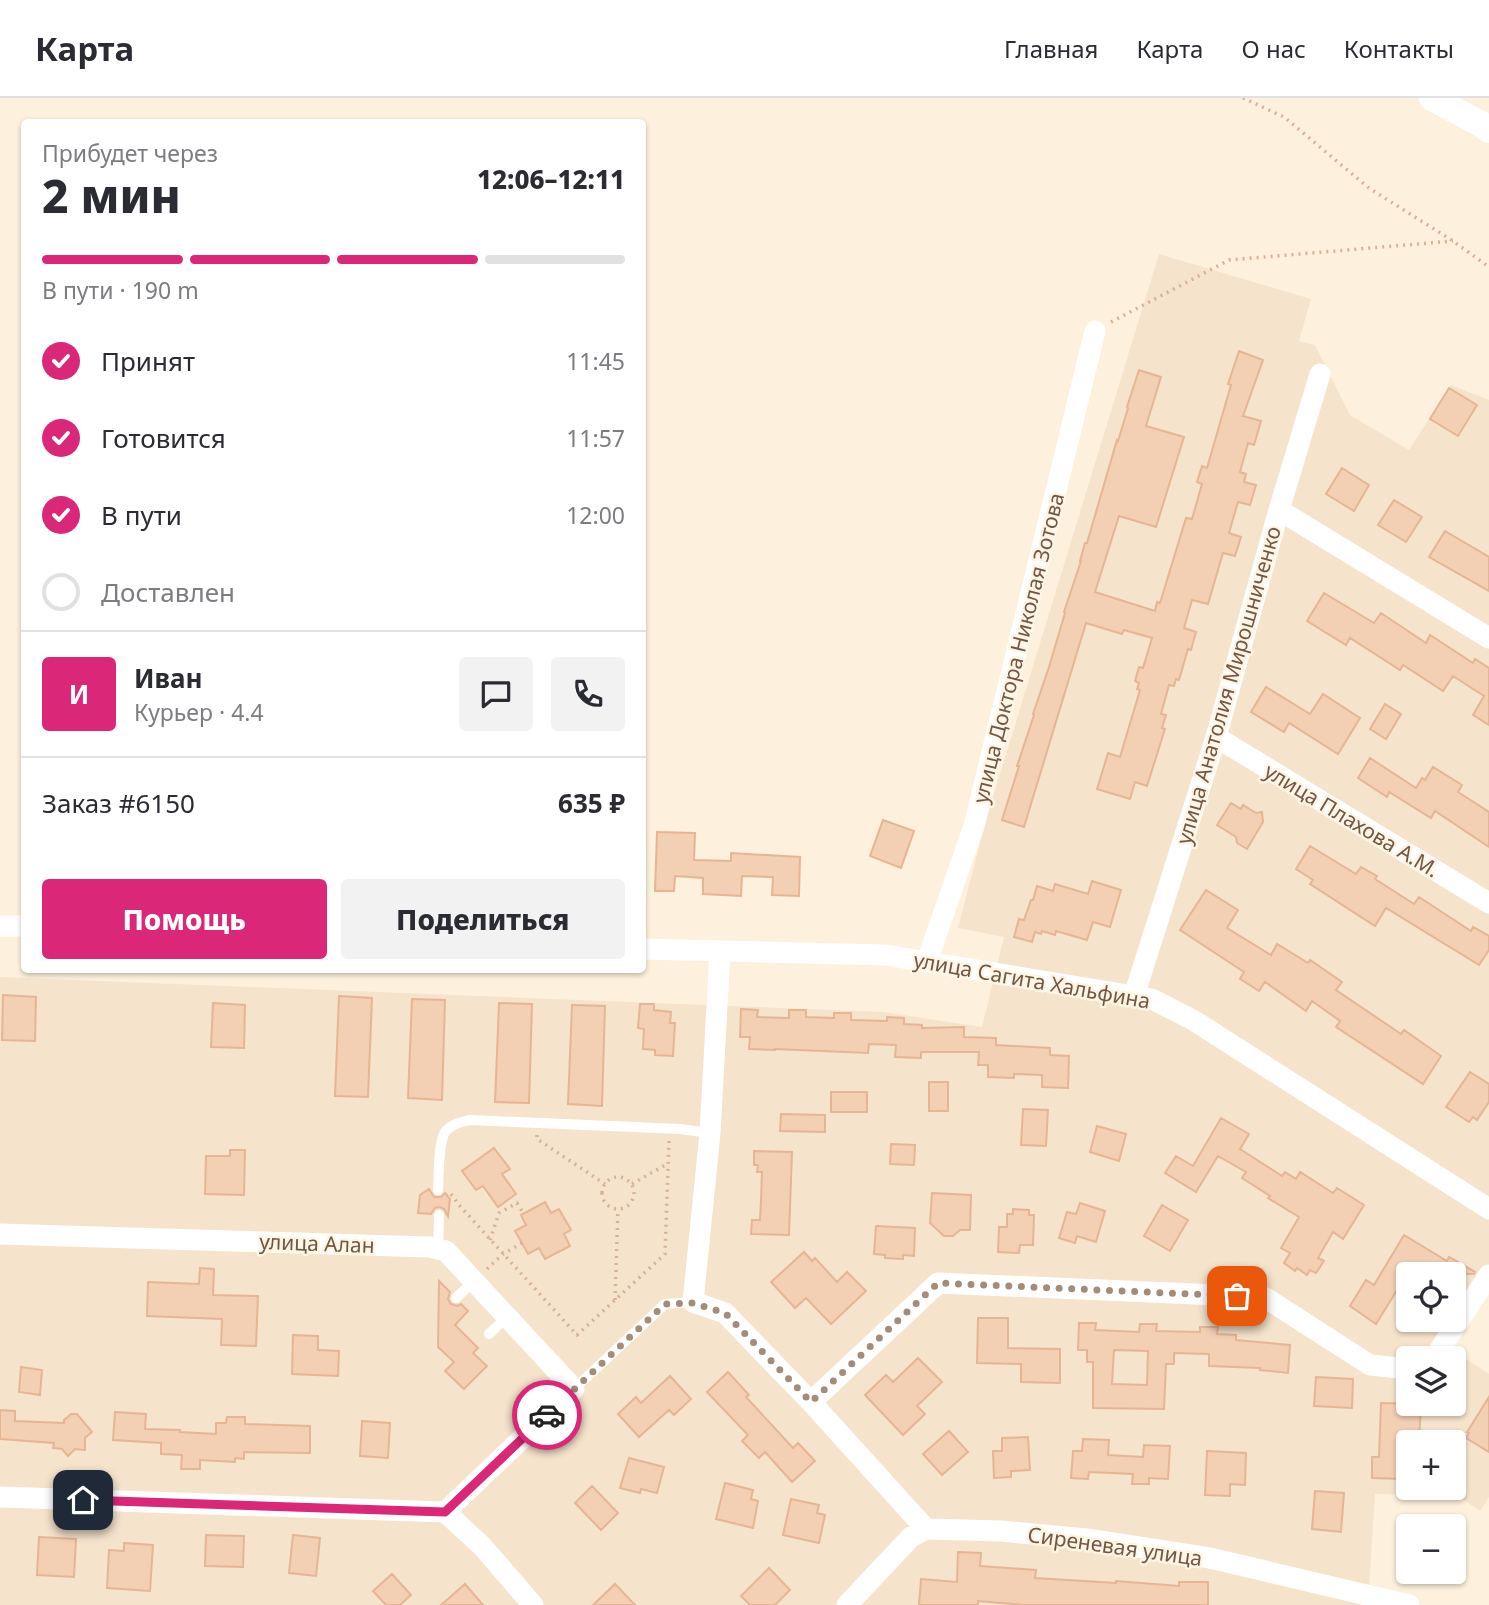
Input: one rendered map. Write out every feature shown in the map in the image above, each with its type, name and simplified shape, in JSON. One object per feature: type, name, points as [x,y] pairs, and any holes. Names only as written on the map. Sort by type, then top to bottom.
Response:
[{"type":"street","points":[[1432,98],[1489,130]]},
{"type":"street","name":"улица Доктора Николая Зотова","points":[[927,961],[974,826],[1095,331]]},
{"type":"street","name":"улица Анатолия Мирошниченко","points":[[1134,996],[1216,737],[1320,374]]},
{"type":"street","points":[[1279,510],[1489,638]]},
{"type":"street","name":"улица Плахова А.М.","points":[[1216,737],[1489,903]]},
{"type":"street","points":[[0,926],[21,926]]},
{"type":"street","name":"улица Сагита Хальфина","points":[[646,949],[885,954],[1152,999],[1194,1020],[1489,1209]]},
{"type":"street","points":[[720,952],[710,1133],[693,1303],[725,1313],[811,1402],[926,1530],[911,1537],[847,1605]]},
{"type":"street","name":"улица Алан","points":[[0,1234],[438,1249]]},
{"type":"street","points":[[438,1249],[446,1251],[574,1389],[445,1512]]},
{"type":"street","points":[[1442,1346],[1489,1275]]},
{"type":"street","points":[[811,1402],[938,1283],[1264,1297],[1370,1365],[1396,1368]]},
{"type":"street","points":[[0,1497],[445,1512],[482,1546],[533,1605]]},
{"type":"street","name":"Сиреневая улица","points":[[926,1530],[1001,1531],[1087,1539],[1182,1553],[1409,1605]]},
{"type":"lane","points":[[438,1184],[445,1133],[452,1126],[470,1120],[710,1133]]},
{"type":"lane","points":[[438,1249],[439,1215]]},
{"type":"lane","points":[[456,1298],[474,1281]]},
{"type":"lane","points":[[574,1389],[665,1304],[693,1303]]},
{"type":"lane","points":[[489,1334],[507,1317]]},
{"type":"path","points":[[1243,98],[1284,117],[1369,188],[1453,240],[1489,267]]},
{"type":"path","points":[[1095,331],[1229,260],[1453,240]]},
{"type":"path","points":[[537,1123],[537,1139],[605,1184]]},
{"type":"path","points":[[438,1184],[577,1335],[665,1254],[669,1129]]},
{"type":"path","points":[[632,1184],[668,1164]]},
{"type":"path","points":[[617,1176],[632,1184],[632,1202],[623,1208],[608,1206],[604,1201],[602,1191],[611,1178],[617,1176]]},
{"type":"path","points":[[491,1240],[499,1213],[517,1203],[522,1211]]},
{"type":"path","points":[[615,1300],[618,1209]]},
{"type":"path","points":[[503,1254],[522,1243]]},
{"type":"shaded area","points":[[1159,254],[1311,299],[1299,341],[1315,345],[1350,415],[1409,450],[1451,385],[1489,400],[1489,1280],[1466,1318],[1466,1262],[1396,1262],[1396,1332],[1458,1332],[1449,1346],[1396,1346],[1396,1416],[1466,1416],[1466,1359],[1489,1374],[1489,1497],[1480,1511],[1464,1500],[1466,1430],[1396,1430],[1396,1494],[1375,1494],[1368,1605],[0,1605],[0,977],[883,1012],[982,1027],[1004,937],[958,928],[986,820]]},
{"type":"building","points":[[1239,351],[1263,360],[1243,416],[1261,421],[1254,445],[1248,443],[1240,472],[1246,474],[1244,482],[1256,485],[1250,505],[1238,502],[1229,533],[1241,537],[1235,556],[1223,553],[1208,604],[1192,600],[1184,628],[1196,632],[1179,680],[1176,679],[1174,686],[1169,685],[1161,714],[1166,715],[1162,728],[1165,729],[1147,786],[1135,782],[1130,799],[1097,789],[1108,753],[1120,757],[1140,690],[1137,689],[1139,683],[1135,681],[1139,667],[1143,668],[1152,638],[1124,630],[1122,634],[1086,623],[1024,827],[1002,820],[1139,370],[1161,377],[1146,426],[1184,437],[1156,527],[1119,516],[1095,592],[1155,611],[1157,602],[1160,603],[1186,518],[1192,519],[1202,484],[1197,482],[1202,466],[1207,468]]},
{"type":"building","points":[[1449,388],[1477,405],[1458,436],[1430,419]]},
{"type":"building","points":[[1342,468],[1369,485],[1354,511],[1326,494]]},
{"type":"building","points":[[1394,500],[1422,517],[1406,542],[1378,525]]},
{"type":"building","points":[[1445,531],[1489,557],[1489,591],[1429,557]]},
{"type":"building","points":[[1324,593],[1374,623],[1381,613],[1426,643],[1430,635],[1473,663],[1475,659],[1489,668],[1489,725],[1473,715],[1484,696],[1453,676],[1443,691],[1403,665],[1400,670],[1350,638],[1346,645],[1307,621]]},
{"type":"building","points":[[1266,687],[1310,714],[1323,694],[1360,718],[1338,754],[1289,723],[1284,732],[1251,712]]},
{"type":"building","points":[[1385,704],[1401,714],[1386,739],[1370,729]]},
{"type":"building","points":[[1370,758],[1416,788],[1433,767],[1462,785],[1458,792],[1489,812],[1489,847],[1435,811],[1431,818],[1389,792],[1387,797],[1358,778]]},
{"type":"building","points":[[1231,803],[1241,809],[1243,805],[1256,813],[1262,812],[1263,822],[1247,849],[1237,843],[1236,837],[1217,825]]},
{"type":"building","points":[[883,820],[914,831],[901,868],[870,856]]},
{"type":"building","points":[[657,832],[695,833],[694,860],[731,861],[731,853],[800,857],[799,896],[772,895],[773,877],[742,876],[741,896],[703,894],[703,878],[675,876],[674,891],[655,891]]},
{"type":"building","points":[[1310,846],[1356,874],[1361,867],[1414,904],[1419,897],[1471,931],[1473,927],[1489,936],[1489,950],[1479,965],[1386,908],[1375,926],[1310,884],[1313,880],[1296,869]]},
{"type":"building","points":[[1092,881],[1121,890],[1110,927],[1093,922],[1087,940],[1056,931],[1055,935],[1035,932],[1032,942],[1014,937],[1019,919],[1024,920],[1037,886],[1053,891],[1055,884],[1088,894]]},
{"type":"building","points":[[1206,890],[1238,910],[1227,928],[1271,955],[1277,944],[1308,963],[1310,960],[1342,982],[1336,990],[1401,1034],[1404,1030],[1441,1056],[1423,1084],[1336,1027],[1340,1021],[1312,1001],[1306,1011],[1265,982],[1259,991],[1240,979],[1244,972],[1180,930]]},
{"type":"building","points":[[3,995],[36,997],[35,1041],[2,1040]]},
{"type":"building","points":[[339,996],[372,998],[368,1097],[335,1096]]},
{"type":"building","points":[[412,999],[445,1000],[442,1100],[408,1098]]},
{"type":"building","points":[[213,1003],[245,1005],[244,1048],[211,1047]]},
{"type":"building","points":[[499,1003],[532,1004],[529,1103],[495,1102]]},
{"type":"building","points":[[640,1004],[654,1004],[654,1010],[671,1012],[670,1023],[675,1023],[673,1056],[655,1055],[655,1050],[643,1049],[644,1029],[638,1028]]},
{"type":"building","points":[[572,1005],[605,1006],[602,1106],[568,1104]]},
{"type":"building","points":[[741,1009],[758,1010],[757,1017],[789,1018],[789,1010],[806,1010],[806,1017],[834,1018],[834,1013],[851,1013],[851,1020],[887,1021],[887,1017],[904,1018],[904,1024],[922,1025],[922,1028],[964,1027],[964,1037],[996,1038],[996,1045],[1050,1048],[1050,1055],[1069,1056],[1068,1088],[1042,1087],[1042,1075],[988,1077],[988,1065],[978,1065],[979,1052],[921,1052],[921,1058],[895,1057],[896,1045],[869,1044],[868,1053],[749,1049],[750,1037],[740,1037]]},
{"type":"building","points":[[1470,1072],[1489,1084],[1489,1102],[1477,1120],[1473,1117],[1469,1122],[1446,1107]]},
{"type":"building","points":[[929,1082],[948,1082],[948,1111],[929,1111]]},
{"type":"building","points":[[831,1092],[867,1092],[867,1112],[831,1112]]},
{"type":"building","points":[[1023,1109],[1048,1110],[1046,1146],[1021,1145]]},
{"type":"building","points":[[781,1114],[825,1115],[825,1132],[780,1131]]},
{"type":"building","points":[[1221,1118],[1249,1134],[1240,1149],[1282,1176],[1285,1172],[1296,1179],[1300,1172],[1333,1193],[1337,1188],[1364,1205],[1343,1239],[1333,1232],[1318,1258],[1324,1261],[1316,1273],[1310,1270],[1307,1275],[1284,1263],[1290,1253],[1281,1248],[1299,1217],[1242,1178],[1246,1172],[1218,1156],[1196,1192],[1165,1173],[1176,1156],[1193,1166]]},
{"type":"building","points":[[1097,1126],[1126,1134],[1119,1161],[1090,1152]]},
{"type":"building","points":[[891,1144],[915,1145],[914,1165],[890,1164]]},
{"type":"building","points":[[494,1148],[510,1169],[502,1174],[516,1194],[498,1207],[483,1186],[476,1190],[462,1171]]},
{"type":"building","points":[[230,1150],[245,1150],[244,1195],[205,1194],[206,1156],[230,1156]]},
{"type":"building","points":[[754,1151],[792,1152],[789,1235],[751,1234],[752,1220],[760,1220],[761,1200],[762,1172],[757,1172],[758,1165],[754,1165]]},
{"type":"building","points":[[429,1189],[434,1197],[441,1197],[445,1193],[450,1199],[448,1216],[440,1207],[435,1208],[431,1214],[418,1213],[420,1195]]},
{"type":"building","points":[[932,1193],[971,1195],[970,1230],[960,1230],[953,1236],[944,1236],[930,1223]]},
{"type":"building","points":[[545,1202],[551,1213],[559,1209],[571,1230],[564,1234],[570,1246],[545,1259],[539,1248],[528,1254],[515,1231],[526,1225],[521,1215]]},
{"type":"building","points":[[1080,1203],[1105,1211],[1096,1242],[1077,1236],[1075,1243],[1059,1238],[1067,1212],[1076,1214]]},
{"type":"building","points":[[1162,1205],[1188,1220],[1170,1251],[1144,1236]]},
{"type":"building","points":[[1013,1209],[1029,1210],[1029,1215],[1034,1215],[1033,1245],[1020,1245],[1019,1253],[998,1252],[999,1227],[1007,1227],[1007,1214],[1013,1214]]},
{"type":"building","points":[[876,1226],[915,1228],[914,1256],[903,1255],[903,1259],[874,1254]]},
{"type":"building","points":[[1404,1235],[1447,1261],[1449,1257],[1458,1262],[1396,1262],[1396,1292],[1376,1324],[1350,1306],[1366,1280],[1374,1285]]},
{"type":"building","points":[[804,1252],[812,1261],[815,1258],[837,1282],[847,1272],[866,1291],[831,1324],[806,1298],[795,1308],[771,1282]]},
{"type":"building","points":[[1466,1267],[1475,1272],[1466,1274]]},
{"type":"building","points":[[200,1268],[214,1269],[213,1295],[258,1296],[256,1346],[221,1345],[222,1319],[147,1316],[148,1282],[199,1284]]},
{"type":"building","points":[[439,1281],[450,1292],[448,1299],[451,1304],[461,1304],[468,1311],[455,1325],[478,1348],[473,1353],[487,1366],[464,1389],[445,1371],[454,1362],[438,1347]]},
{"type":"building","points":[[978,1318],[1008,1318],[1008,1348],[1060,1349],[1060,1383],[1021,1382],[1021,1364],[977,1363]]},
{"type":"building","points":[[1079,1323],[1096,1323],[1095,1330],[1139,1332],[1140,1324],[1157,1324],[1156,1331],[1200,1332],[1200,1327],[1218,1327],[1217,1334],[1236,1335],[1236,1340],[1290,1345],[1288,1373],[1260,1368],[1209,1366],[1209,1354],[1174,1353],[1174,1364],[1166,1364],[1164,1409],[1093,1408],[1093,1362],[1087,1362],[1087,1350],[1078,1350]],"holes":[[[1114,1350],[1148,1351],[1147,1385],[1112,1384]]]},
{"type":"building","points":[[293,1335],[318,1336],[318,1350],[339,1351],[338,1376],[292,1374]]},
{"type":"building","points":[[918,1358],[942,1382],[917,1406],[925,1414],[903,1435],[865,1395],[886,1375],[893,1382]]},
{"type":"building","points":[[21,1367],[42,1370],[40,1395],[19,1392]]},
{"type":"building","points":[[728,1372],[749,1395],[746,1397],[793,1448],[798,1443],[815,1461],[792,1482],[765,1452],[759,1458],[742,1441],[748,1435],[707,1392]]},
{"type":"building","points":[[670,1376],[691,1399],[674,1415],[669,1410],[639,1437],[618,1414],[636,1397],[641,1403]]},
{"type":"building","points":[[1316,1377],[1353,1379],[1352,1408],[1314,1406]]},
{"type":"building","points":[[1489,1397],[1489,1452],[1466,1438],[1469,1433],[1467,1432]]},
{"type":"building","points":[[1381,1403],[1396,1403],[1396,1416],[1420,1416],[1420,1430],[1396,1430],[1396,1479],[1372,1478],[1372,1457],[1379,1457]]},
{"type":"building","points":[[0,1410],[15,1411],[15,1421],[64,1423],[71,1414],[77,1414],[92,1432],[85,1438],[85,1450],[75,1449],[68,1456],[62,1449],[53,1448],[54,1443],[0,1439]]},
{"type":"building","points":[[115,1412],[146,1414],[145,1429],[180,1432],[216,1434],[216,1423],[226,1423],[227,1417],[245,1417],[245,1424],[310,1426],[310,1453],[244,1452],[244,1459],[235,1458],[235,1462],[200,1460],[200,1469],[181,1469],[182,1455],[161,1454],[161,1443],[113,1440]]},
{"type":"building","points":[[362,1421],[390,1423],[388,1458],[360,1456]]},
{"type":"building","points":[[949,1431],[968,1452],[942,1475],[923,1454]]},
{"type":"building","points":[[1028,1437],[1030,1470],[1011,1471],[1011,1477],[994,1478],[993,1451],[1002,1451],[1002,1438]]},
{"type":"building","points":[[1083,1439],[1109,1440],[1108,1455],[1143,1457],[1144,1445],[1170,1446],[1168,1479],[1149,1478],[1149,1484],[1132,1484],[1133,1474],[1089,1472],[1088,1479],[1071,1478],[1073,1451],[1082,1451]]},
{"type":"building","points":[[1207,1451],[1246,1453],[1245,1485],[1230,1484],[1230,1496],[1205,1495]]},
{"type":"building","points":[[629,1458],[664,1467],[657,1493],[641,1489],[640,1493],[620,1488]]},
{"type":"building","points":[[725,1483],[753,1490],[751,1499],[758,1501],[753,1528],[716,1519]]},
{"type":"building","points":[[592,1486],[618,1513],[601,1530],[575,1503]]},
{"type":"building","points":[[1315,1491],[1344,1493],[1341,1532],[1312,1529]]},
{"type":"building","points":[[791,1499],[819,1505],[817,1513],[825,1515],[819,1543],[783,1535]]},
{"type":"building","points":[[206,1535],[244,1536],[243,1567],[205,1566]]},
{"type":"building","points":[[293,1535],[320,1538],[316,1576],[289,1573]]},
{"type":"building","points":[[39,1537],[76,1539],[74,1577],[37,1575]]},
{"type":"building","points":[[124,1543],[153,1545],[150,1591],[107,1588],[109,1550],[124,1551]]},
{"type":"building","points":[[958,1552],[981,1553],[980,1566],[1036,1570],[1035,1578],[1179,1586],[1179,1582],[1208,1582],[1208,1605],[1024,1605],[978,1601],[978,1605],[919,1605],[921,1579],[957,1582]]},
{"type":"building","points":[[769,1568],[790,1590],[775,1605],[750,1605],[741,1596]]},
{"type":"building","points":[[392,1574],[411,1595],[400,1605],[386,1605],[373,1591]]},
{"type":"building","points":[[465,1584],[483,1605],[441,1605]]},
{"type":"building","points":[[615,1584],[635,1605],[593,1605]]},
{"type":"way so far","points":[[547,1415],[665,1304],[693,1303],[725,1313],[811,1402],[938,1283],[1237,1296]]},
{"type":"route","points":[[83,1500],[445,1512],[547,1415]]}]
